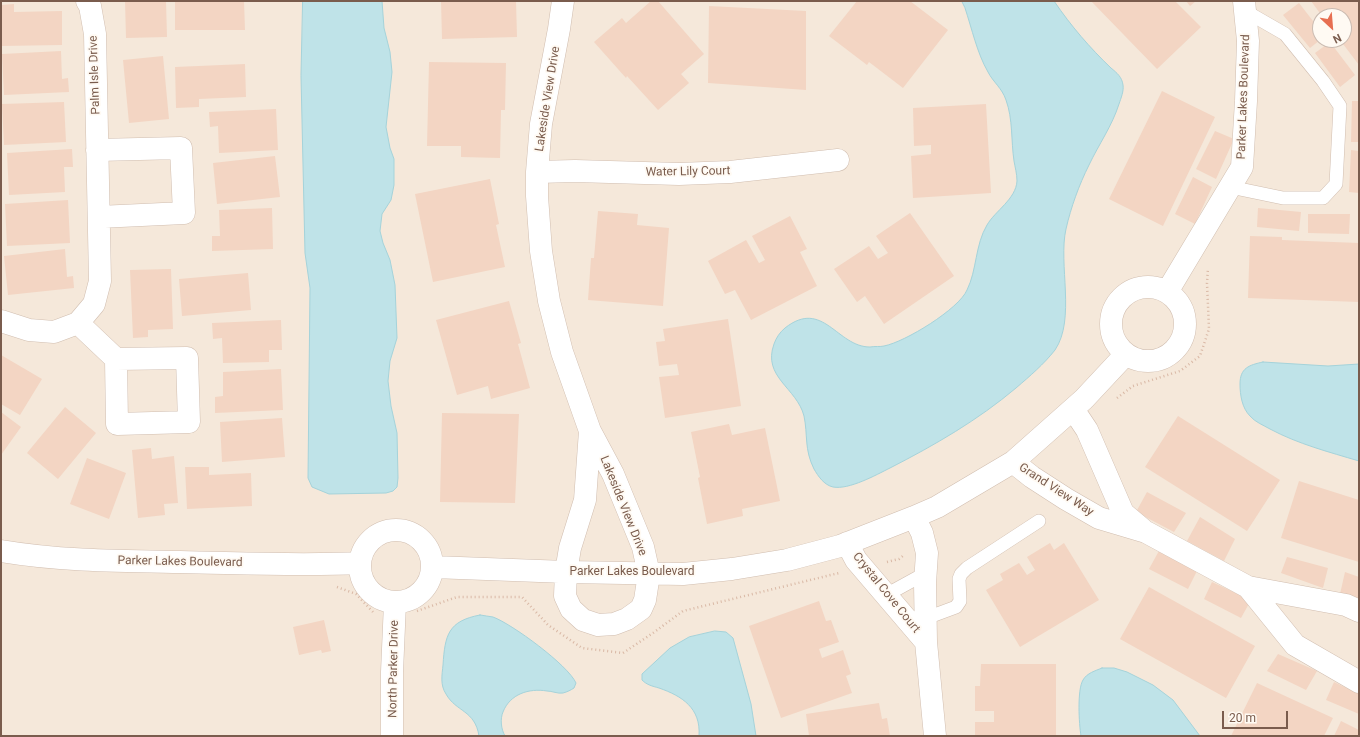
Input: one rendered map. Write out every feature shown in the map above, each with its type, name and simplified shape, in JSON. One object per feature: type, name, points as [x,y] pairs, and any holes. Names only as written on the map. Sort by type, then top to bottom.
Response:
[{"type":"street","name":"Palm Isle Drive","points":[[1,320],[29,330],[54,332],[78,323],[94,304],[100,281],[95,34],[90,6],[87,1]]},
{"type":"street","name":"Lakeside View Drive","points":[[563,1],[541,124],[537,172],[537,196],[541,251],[549,301],[562,352],[590,431],[613,474],[643,547],[649,574],[645,600],[641,609],[627,619],[614,624],[598,626],[583,620],[571,609],[565,596],[566,572],[570,548],[584,500],[590,431]]},
{"type":"street","name":"Parker Lakes Boulevard","points":[[1166,292],[1242,167],[1248,41],[1244,6]]},
{"type":"street","points":[[97,150],[181,148],[184,214],[98,217]]},
{"type":"street","name":"Water Lily Court","points":[[537,172],[575,171],[679,174],[730,172],[838,160]]},
{"type":"street","points":[[1142,288],[1155,288],[1166,292],[1176,300],[1182,311],[1185,326],[1182,339],[1172,352],[1151,361],[1138,360],[1126,354],[1117,346],[1110,326],[1111,316],[1116,304],[1125,295],[1142,288]]},
{"type":"street","points":[[78,323],[116,359]]},
{"type":"street","name":"Parker Lakes Boulevard","points":[[433,567],[566,572],[683,574],[739,568],[788,560],[848,543],[937,507],[1013,462],[1084,399],[1126,354]]},
{"type":"street","name":"Grand View Way","points":[[1073,409],[1087,430],[1123,513],[1146,532],[1248,587],[1346,605],[1359,611]]},
{"type":"street","name":"Grand View Way","points":[[1013,462],[1032,477],[1099,518],[1146,532]]},
{"type":"street","name":"Crystal Cove Court","points":[[914,517],[924,540],[927,553],[926,573],[918,621]]},
{"type":"street","points":[[392,530],[405,531],[416,535],[425,544],[431,555],[433,567],[431,578],[426,588],[417,597],[407,601],[395,611],[373,595],[365,586],[361,575],[360,563],[363,551],[370,541],[380,534],[392,530]]},
{"type":"street","name":"Crystal Cove Court","points":[[848,543],[856,560],[886,595],[918,621],[926,642],[935,736]]},
{"type":"street","name":"Parker Lakes Boulevard","points":[[1,551],[46,557],[153,562],[319,565],[360,563]]},
{"type":"street","name":"Grand View Way","points":[[1248,587],[1295,645],[1359,682]]},
{"type":"street","name":"North Parker Drive","points":[[392,736],[392,672],[395,611]]},
{"type":"lane","points":[[1230,187],[1283,198],[1323,198],[1336,184],[1340,106],[1323,81],[1286,34],[1244,6]]},
{"type":"lane","points":[[918,621],[956,607],[960,601],[959,579],[961,574],[967,568],[1039,521]]},
{"type":"lane","points":[[886,595],[926,573]]},
{"type":"path","points":[[1114,400],[1133,386],[1180,371],[1200,356],[1209,329],[1207,283],[1210,238],[1201,234]]},
{"type":"path","points":[[331,584],[356,594],[375,614],[457,597],[522,597],[548,625],[582,648],[623,653],[683,611],[899,559],[924,540]]},
{"type":"shaded area","points":[[1,1],[1359,1],[1359,736],[1,736]]},
{"type":"water","points":[[303,1],[382,1],[384,28],[390,52],[392,72],[386,127],[390,148],[394,159],[394,185],[391,200],[382,214],[380,231],[390,260],[395,285],[397,338],[390,361],[388,381],[391,406],[397,433],[398,478],[397,487],[393,491],[386,493],[329,494],[312,487],[308,478],[310,288],[305,253],[301,76]]},
{"type":"water","points":[[962,1],[1054,1],[1081,36],[1117,73],[1122,82],[1123,92],[1116,112],[1082,180],[1066,229],[1064,258],[1066,307],[1061,337],[1055,350],[1037,370],[987,411],[923,450],[870,478],[847,486],[833,487],[824,482],[814,469],[807,448],[804,416],[800,406],[776,374],[772,355],[777,337],[781,331],[798,320],[810,318],[829,326],[848,340],[858,345],[870,347],[884,346],[905,338],[930,324],[943,315],[962,298],[967,290],[973,274],[983,233],[987,225],[1013,194],[1016,187],[1017,176],[1008,107],[1000,89],[984,65]]},
{"type":"water","points":[[1263,362],[1328,366],[1359,364],[1359,461],[1292,439],[1257,422],[1247,413],[1241,397],[1240,379],[1246,368]]},
{"type":"water","points":[[480,615],[493,617],[502,621],[526,636],[562,666],[571,675],[576,683],[574,688],[563,693],[534,690],[515,697],[506,706],[501,718],[501,724],[505,736],[479,736],[474,721],[450,700],[444,691],[442,684],[445,645],[450,631],[461,621]]},
{"type":"water","points":[[715,631],[726,632],[733,638],[751,704],[756,736],[699,736],[697,718],[688,704],[675,695],[650,685],[642,680],[642,674],[670,648],[689,637]]},
{"type":"water","points":[[1102,668],[1114,668],[1127,672],[1153,685],[1173,700],[1200,736],[1081,736],[1079,707],[1081,685],[1083,680],[1091,672]]},
{"type":"building","points":[[125,1],[166,1],[167,37],[126,38]]},
{"type":"building","points":[[175,1],[244,1],[245,30],[175,30]]},
{"type":"building","points":[[441,1],[516,1],[517,37],[442,39]]},
{"type":"building","points":[[651,1],[658,1],[704,54],[681,74],[689,83],[658,110],[627,76],[626,78],[594,42],[622,18],[626,23]]},
{"type":"building","points":[[857,1],[910,1],[948,30],[903,88],[869,62],[867,65],[829,36]]},
{"type":"building","points":[[1091,1],[1175,1],[1201,27],[1157,69]]},
{"type":"building","points":[[1186,1],[1196,1],[1190,6]]},
{"type":"building","points":[[1311,1],[1359,1],[1359,65],[1346,48],[1352,48],[1352,8],[1316,8]]},
{"type":"building","points":[[1299,3],[1312,20],[1312,46],[1310,48],[1283,15]]},
{"type":"building","points":[[14,4],[14,12],[62,11],[62,45],[1,46],[1,5]]},
{"type":"building","points":[[709,6],[806,11],[806,90],[708,83]]},
{"type":"building","points":[[1322,48],[1335,48],[1355,75],[1340,87],[1315,53]]},
{"type":"building","points":[[61,51],[62,79],[68,78],[69,92],[4,95],[2,54]]},
{"type":"building","points":[[163,56],[169,119],[129,123],[123,60]]},
{"type":"building","points":[[429,62],[506,63],[505,110],[501,110],[500,158],[461,157],[461,146],[427,146]]},
{"type":"building","points":[[245,64],[246,97],[199,99],[199,107],[176,108],[175,67]]},
{"type":"building","points":[[1162,91],[1215,117],[1163,226],[1109,199]]},
{"type":"building","points":[[1352,101],[1359,101],[1359,142],[1351,142]]},
{"type":"building","points":[[64,102],[66,142],[4,145],[2,104]]},
{"type":"building","points":[[986,104],[991,193],[913,198],[911,156],[931,154],[931,145],[914,146],[913,108]]},
{"type":"building","points":[[276,109],[278,150],[219,153],[218,126],[210,127],[209,112]]},
{"type":"building","points":[[1215,131],[1234,139],[1216,179],[1196,169]]},
{"type":"building","points":[[72,149],[73,167],[64,167],[65,192],[9,195],[7,153]]},
{"type":"building","points":[[1351,150],[1359,151],[1359,193],[1349,192]]},
{"type":"building","points":[[275,156],[280,197],[217,204],[213,163]]},
{"type":"building","points":[[1193,177],[1212,187],[1195,224],[1175,214]]},
{"type":"building","points":[[490,179],[499,224],[496,225],[505,267],[433,282],[415,194]]},
{"type":"building","points":[[68,200],[70,243],[7,246],[5,204]]},
{"type":"building","points":[[272,208],[273,249],[212,251],[212,236],[220,236],[219,210]]},
{"type":"building","points":[[1258,208],[1301,212],[1299,231],[1257,227]]},
{"type":"building","points":[[598,211],[638,214],[637,225],[669,228],[663,306],[588,300],[591,258],[594,258]]},
{"type":"building","points":[[910,213],[954,276],[884,324],[865,296],[857,302],[834,269],[869,246],[878,259],[888,253],[876,236]]},
{"type":"building","points":[[1308,214],[1350,214],[1349,234],[1308,233]]},
{"type":"building","points":[[790,216],[807,249],[800,252],[817,286],[751,320],[735,290],[725,294],[708,261],[746,240],[759,263],[765,260],[752,236]]},
{"type":"building","points":[[1250,236],[1282,237],[1282,240],[1359,243],[1359,302],[1248,298]]},
{"type":"building","points":[[65,249],[67,277],[73,276],[74,288],[8,295],[4,256]]},
{"type":"building","points":[[171,269],[173,329],[148,330],[148,337],[133,338],[130,270]]},
{"type":"building","points":[[248,273],[251,310],[182,316],[179,279]]},
{"type":"building","points":[[509,301],[521,343],[518,344],[530,388],[491,399],[488,386],[457,395],[436,320]]},
{"type":"building","points":[[728,319],[741,406],[665,418],[659,377],[679,375],[677,364],[659,366],[656,342],[665,341],[663,329]]},
{"type":"building","points":[[281,320],[282,350],[269,350],[269,362],[223,363],[222,338],[213,339],[212,323]]},
{"type":"building","points":[[1,355],[42,379],[20,415],[1,404]]},
{"type":"building","points":[[281,369],[283,410],[215,413],[215,397],[223,396],[223,372]]},
{"type":"building","points":[[65,407],[96,433],[58,479],[27,453]]},
{"type":"building","points":[[1,412],[21,427],[1,455]]},
{"type":"building","points":[[442,413],[519,414],[515,503],[440,502]]},
{"type":"building","points":[[1178,416],[1280,480],[1247,531],[1145,467]]},
{"type":"building","points":[[282,418],[285,457],[222,462],[220,422]]},
{"type":"building","points":[[729,424],[732,435],[765,428],[780,501],[742,509],[743,516],[707,524],[691,432]]},
{"type":"building","points":[[151,448],[152,459],[174,456],[178,503],[164,504],[165,515],[138,518],[132,450]]},
{"type":"building","points":[[87,458],[126,473],[109,519],[70,504]]},
{"type":"building","points":[[185,467],[209,467],[209,475],[251,473],[252,506],[187,509]]},
{"type":"building","points":[[1299,481],[1359,500],[1359,562],[1281,538]]},
{"type":"building","points":[[1147,492],[1186,513],[1174,532],[1136,512]]},
{"type":"building","points":[[1200,517],[1235,539],[1224,561],[1187,541]]},
{"type":"building","points":[[1050,543],[1054,550],[1064,543],[1099,600],[1020,647],[986,590],[1003,580],[1000,574],[1019,563],[1027,575],[1035,570],[1027,557]]},
{"type":"building","points":[[1160,549],[1197,571],[1188,589],[1149,569]]},
{"type":"building","points":[[1287,557],[1328,568],[1323,588],[1281,573]]},
{"type":"building","points":[[1345,572],[1359,577],[1359,601],[1340,594]]},
{"type":"building","points":[[1212,582],[1251,600],[1241,618],[1204,599]]},
{"type":"building","points":[[1149,587],[1255,646],[1226,698],[1120,639]]},
{"type":"building","points":[[819,601],[826,621],[831,620],[839,642],[819,649],[822,658],[843,650],[851,674],[846,676],[852,693],[781,718],[749,626]]},
{"type":"building","points":[[324,620],[331,651],[322,653],[321,650],[299,655],[293,627]]},
{"type":"building","points":[[1278,654],[1317,671],[1306,690],[1267,671]]},
{"type":"building","points":[[981,664],[1056,664],[1056,736],[975,736],[975,722],[994,722],[994,711],[975,711],[975,686],[980,686]]},
{"type":"building","points":[[1334,682],[1359,694],[1359,714],[1326,700]]},
{"type":"building","points":[[1257,683],[1333,718],[1324,736],[1231,736]]},
{"type":"building","points":[[879,703],[882,719],[887,718],[890,736],[809,736],[806,714]]},
{"type":"building","points":[[1341,721],[1359,730],[1359,736],[1334,736]]}]
